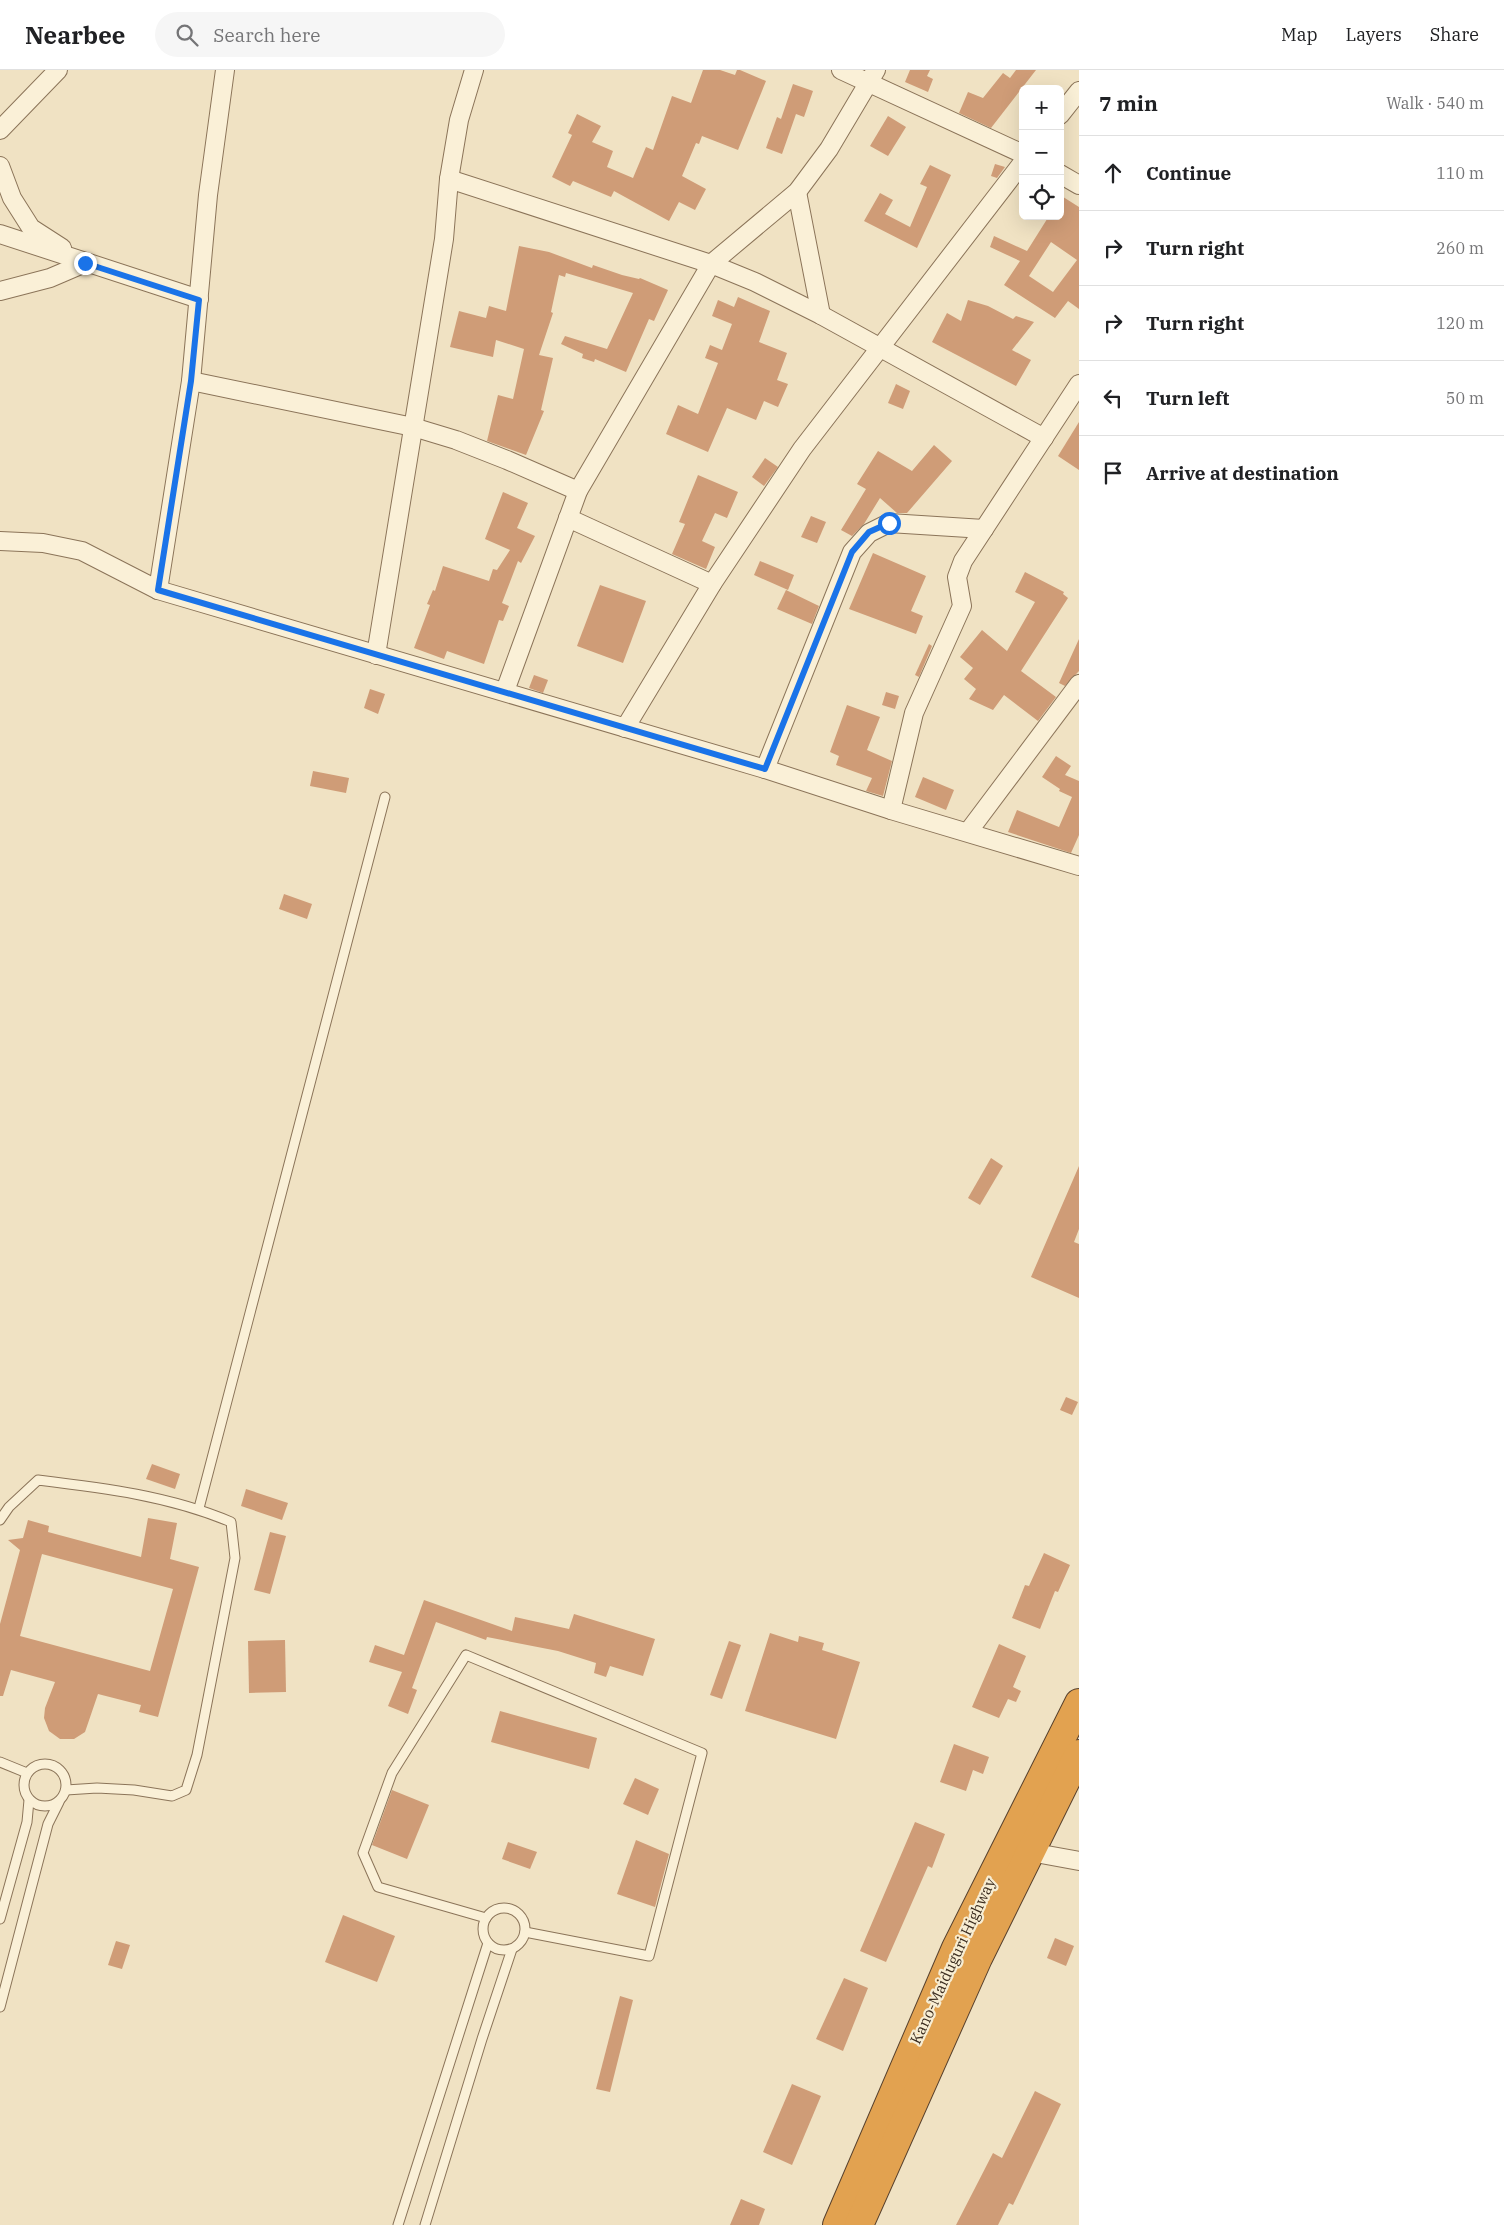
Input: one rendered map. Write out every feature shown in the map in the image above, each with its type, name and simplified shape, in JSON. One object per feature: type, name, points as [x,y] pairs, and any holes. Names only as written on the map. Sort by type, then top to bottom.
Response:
[{"type":"highway","name":"Kano-Maiduguri Highway","points":[[836,2225],[956,1948],[1079,1702]]},
{"type":"highway","name":"Kano-Maiduguri Highway","points":[[859,2225],[978,1958],[1079,1754]]},
{"type":"street","points":[[0,130],[58,70]]},
{"type":"street","points":[[158,590],[191,381],[208,195],[225,70]]},
{"type":"street","points":[[376,655],[444,239],[449,179],[459,120],[474,70]]},
{"type":"street","points":[[841,70],[873,76],[1019,152]]},
{"type":"street","points":[[505,691],[578,491],[711,264],[797,192],[829,149],[873,76]]},
{"type":"street","points":[[1064,110],[1079,91]]},
{"type":"street","points":[[0,166],[12,198],[31,228],[85,263]]},
{"type":"street","points":[[625,728],[712,584],[802,449],[1019,167]]},
{"type":"street","points":[[1062,175],[1079,185]]},
{"type":"street","points":[[449,179],[711,264],[821,314],[1044,438]]},
{"type":"street","points":[[797,192],[821,314]]},
{"type":"street","points":[[0,234],[199,300]]},
{"type":"street","points":[[0,291],[50,278],[85,263]]},
{"type":"street","points":[[191,381],[413,427],[456,440],[508,460],[578,491]]},
{"type":"street","points":[[891,810],[914,712],[962,606],[957,576],[963,561],[1079,384]]},
{"type":"street","points":[[568,518],[712,584]]},
{"type":"street","points":[[765,769],[852,552],[869,532],[889,523],[984,529]]},
{"type":"street","points":[[0,541],[43,543],[82,551],[158,590],[505,691],[1079,866]]},
{"type":"street","points":[[968,832],[1079,684]]},
{"type":"street","points":[[1030,1852],[1079,1861]]},
{"type":"lane","points":[[199,1508],[385,797]]},
{"type":"lane","points":[[0,1520],[9,1506],[38,1480],[114,1489],[199,1508],[232,1522],[235,1558],[197,1755],[186,1790],[172,1796],[134,1790],[97,1788],[66,1790]]},
{"type":"lane","points":[[486,1918],[378,1886],[363,1854],[392,1773],[466,1655],[702,1753],[649,1956],[525,1932]]},
{"type":"lane","points":[[0,1762],[27,1773]]},
{"type":"lane","points":[[0,1919],[27,1822],[29,1800],[23,1787],[27,1773],[39,1764],[54,1765],[64,1775],[66,1790],[48,1824],[0,2007]]},
{"type":"lane","points":[[29,1800],[43,1808],[59,1802]]},
{"type":"lane","points":[[426,2225],[482,2038],[512,1949],[523,1939],[525,1932],[523,1918],[511,1908],[497,1909],[486,1918],[483,1931],[488,1943],[495,1948],[512,1949]]},
{"type":"lane","points":[[398,2225],[488,1943]]},
{"type":"building","points":[[703,70],[720,70],[735,75],[737,70],[740,70],[766,81],[738,150],[702,136],[699,144],[696,143],[682,176],[706,189],[695,210],[679,202],[669,221],[614,191],[611,197],[573,181],[570,186],[552,177],[572,135],[568,133],[577,114],[601,126],[592,142],[613,151],[607,167],[633,178],[646,147],[653,150],[672,96],[691,103]]},
{"type":"building","points":[[910,70],[930,70],[927,76],[933,79],[928,92],[905,82]]},
{"type":"building","points":[[1016,70],[1036,70],[1024,85],[1019,85],[1019,92],[991,128],[959,113],[968,92],[983,98],[1003,73],[1010,78]]},
{"type":"building","points":[[793,84],[813,91],[804,117],[796,114],[782,154],[766,148],[777,117],[781,119]]},
{"type":"building","points":[[888,116],[906,127],[888,156],[870,146]]},
{"type":"building","points":[[995,164],[1005,167],[997,178],[991,176]]},
{"type":"building","points":[[930,165],[951,175],[917,248],[864,221],[880,193],[893,200],[885,214],[910,227],[927,187],[920,184]]},
{"type":"building","points":[[1064,198],[1079,207],[1079,309],[1068,301],[1055,318],[1004,285],[1020,261],[990,247],[994,236],[1027,251],[1046,220],[1064,220]],"holes":[[[1051,242],[1077,260],[1053,292],[1029,276]]]},
{"type":"building","points":[[519,246],[549,252],[592,268],[593,265],[622,275],[640,278],[668,290],[654,321],[649,319],[626,372],[595,359],[594,362],[582,358],[583,354],[561,344],[565,336],[607,349],[633,293],[566,273],[565,277],[559,275],[551,312],[553,313],[539,355],[553,358],[541,410],[544,411],[526,455],[487,441],[498,395],[513,399],[524,349],[496,340],[493,357],[450,347],[459,311],[486,318],[489,306],[506,311]]},
{"type":"building","points":[[738,297],[770,311],[759,342],[787,353],[777,380],[788,384],[778,407],[764,401],[756,420],[727,408],[708,452],[666,434],[678,405],[698,414],[718,363],[705,358],[710,345],[722,350],[732,324],[712,316],[718,300],[734,307]]},
{"type":"building","points":[[968,300],[988,306],[1013,319],[1016,316],[1034,322],[1012,350],[1031,360],[1016,386],[932,342],[947,313],[961,321]]},
{"type":"building","points":[[896,384],[910,391],[903,409],[888,403]]},
{"type":"building","points":[[1079,422],[1079,470],[1058,456]]},
{"type":"building","points":[[934,445],[952,461],[907,513],[897,513],[880,498],[864,524],[852,536],[841,530],[866,489],[857,484],[878,451],[912,471]]},
{"type":"building","points":[[765,458],[778,467],[764,486],[752,477]]},
{"type":"building","points":[[698,475],[738,492],[727,518],[715,513],[702,541],[715,547],[706,569],[672,554],[685,524],[679,522]]},
{"type":"building","points":[[503,492],[528,503],[517,528],[535,536],[521,563],[518,561],[502,603],[509,606],[503,621],[499,620],[484,664],[447,651],[444,659],[414,648],[430,605],[427,604],[433,590],[435,591],[443,566],[489,581],[493,569],[497,570],[510,550],[485,539]]},
{"type":"building","points":[[811,516],[826,522],[817,543],[801,537]]},
{"type":"building","points":[[873,553],[926,576],[911,611],[923,616],[916,634],[849,609]]},
{"type":"building","points":[[760,561],[794,575],[788,590],[754,575]]},
{"type":"building","points":[[1025,572],[1064,592],[1063,594],[1068,598],[1021,671],[1056,697],[1038,721],[1004,695],[993,710],[969,699],[976,689],[964,679],[973,668],[960,657],[982,630],[1007,651],[1035,602],[1015,592]]},
{"type":"building","points":[[600,585],[646,601],[623,663],[577,646]]},
{"type":"building","points":[[786,590],[819,606],[812,624],[777,609]]},
{"type":"building","points":[[1079,639],[1079,671],[1065,686],[1059,683]]},
{"type":"building","points":[[929,644],[932,646],[919,677],[915,675]]},
{"type":"building","points":[[534,675],[548,680],[543,693],[529,688]]},
{"type":"building","points":[[370,689],[385,694],[378,714],[364,708]]},
{"type":"building","points":[[886,692],[899,696],[895,709],[882,705]]},
{"type":"building","points":[[847,705],[880,717],[867,750],[892,761],[883,796],[866,791],[872,778],[836,765],[839,756],[830,752]]},
{"type":"building","points":[[1056,756],[1071,766],[1065,775],[1079,781],[1079,835],[1071,853],[1008,832],[1017,810],[1059,827],[1072,797],[1059,791],[1060,789],[1042,777]]},
{"type":"building","points":[[313,771],[349,778],[346,793],[310,786]]},
{"type":"building","points":[[923,777],[954,790],[946,810],[915,797]]},
{"type":"building","points":[[284,894],[312,904],[307,919],[279,909]]},
{"type":"building","points":[[991,1158],[1003,1166],[980,1205],[968,1198]]},
{"type":"building","points":[[1079,1166],[1079,1229],[1074,1242],[1079,1244],[1079,1298],[1031,1277]]},
{"type":"building","points":[[1066,1397],[1078,1402],[1072,1415],[1060,1410]]},
{"type":"building","points":[[152,1464],[180,1474],[175,1489],[146,1479]]},
{"type":"building","points":[[246,1489],[288,1503],[282,1520],[241,1506]]},
{"type":"building","points":[[148,1518],[177,1523],[170,1559],[199,1567],[158,1717],[139,1712],[141,1705],[98,1694],[85,1732],[74,1739],[60,1739],[49,1731],[44,1718],[45,1708],[55,1682],[11,1670],[3,1696],[0,1696],[0,1624],[20,1550],[8,1540],[23,1538],[28,1520],[49,1526],[48,1532],[141,1557]],"holes":[[[42,1554],[173,1589],[150,1671],[20,1636]]]},
{"type":"building","points":[[270,1532],[286,1536],[270,1594],[254,1590]]},
{"type":"building","points":[[1044,1553],[1070,1565],[1058,1592],[1055,1591],[1040,1629],[1012,1618],[1025,1585],[1029,1586]]},
{"type":"building","points":[[424,1600],[512,1631],[515,1617],[569,1629],[574,1614],[655,1639],[643,1676],[610,1666],[606,1677],[594,1673],[596,1663],[558,1651],[487,1637],[486,1640],[436,1622],[412,1688],[417,1690],[408,1714],[388,1706],[402,1672],[369,1662],[375,1645],[404,1655]]},
{"type":"building","points":[[770,1633],[798,1642],[799,1636],[824,1643],[822,1650],[860,1662],[836,1739],[745,1711]]},
{"type":"building","points":[[285,1640],[286,1692],[249,1693],[248,1641]]},
{"type":"building","points":[[729,1641],[741,1645],[722,1699],[710,1695]]},
{"type":"building","points":[[999,1644],[1026,1656],[1013,1687],[1021,1691],[1016,1702],[1008,1699],[999,1718],[972,1707]]},
{"type":"building","points":[[500,1711],[597,1738],[589,1769],[491,1742]]},
{"type":"building","points":[[954,1744],[989,1757],[983,1774],[973,1770],[966,1791],[940,1782]]},
{"type":"building","points":[[635,1778],[659,1789],[648,1815],[623,1804]]},
{"type":"building","points":[[392,1790],[429,1805],[407,1859],[372,1845]]},
{"type":"building","points":[[915,1822],[945,1834],[932,1868],[928,1866],[886,1962],[860,1951]]},
{"type":"building","points":[[636,1840],[669,1854],[655,1907],[617,1894]]},
{"type":"building","points":[[508,1842],[537,1852],[530,1869],[502,1859]]},
{"type":"building","points":[[343,1915],[395,1936],[377,1982],[325,1962]]},
{"type":"building","points":[[1055,1938],[1074,1946],[1066,1966],[1047,1958]]},
{"type":"building","points":[[116,1941],[130,1945],[122,1969],[108,1965]]},
{"type":"building","points":[[844,1978],[868,1988],[843,2051],[816,2039]]},
{"type":"building","points":[[620,1996],[633,2000],[610,2092],[596,2089]]},
{"type":"building","points":[[792,2084],[821,2096],[792,2165],[763,2152]]},
{"type":"building","points":[[1035,2091],[1061,2104],[1013,2205],[1009,2203],[998,2225],[956,2225],[993,2153],[1002,2158]]},
{"type":"building","points":[[741,2199],[765,2209],[759,2225],[730,2225]]},
{"type":"route","points":[[85,263],[199,300],[191,381],[158,590],[765,769],[852,552],[869,532],[889,523]]}]
